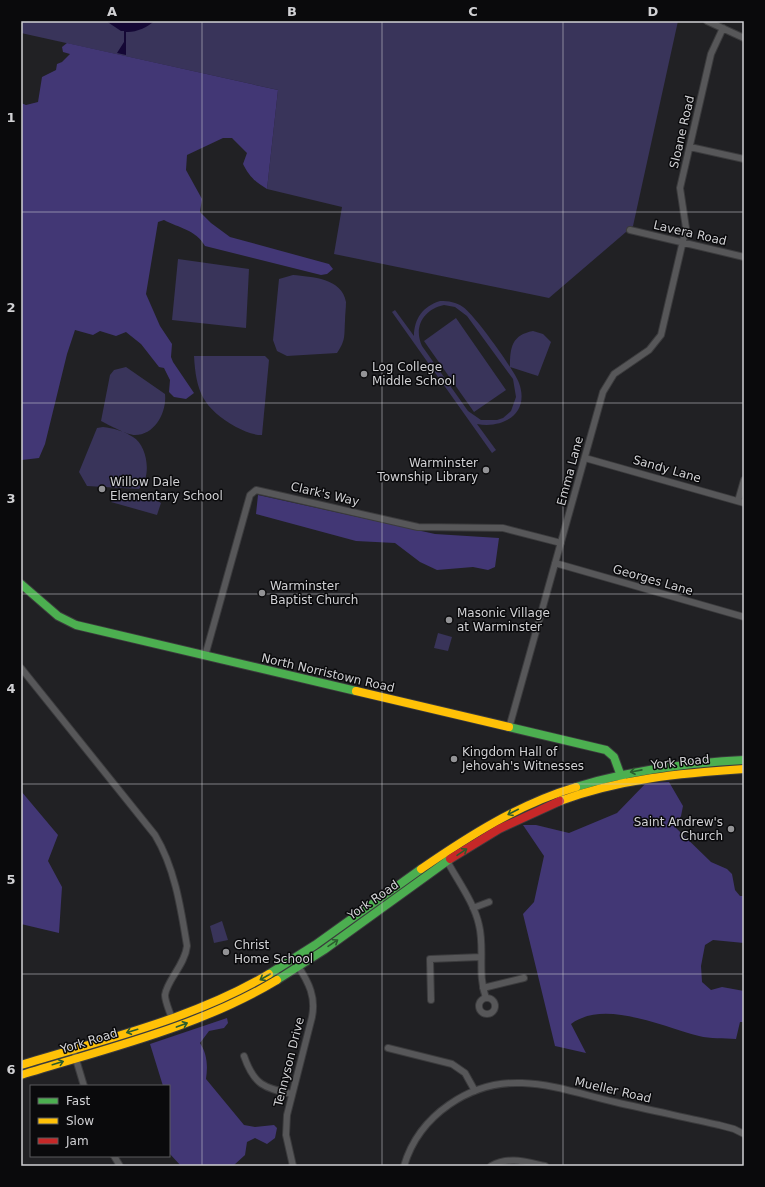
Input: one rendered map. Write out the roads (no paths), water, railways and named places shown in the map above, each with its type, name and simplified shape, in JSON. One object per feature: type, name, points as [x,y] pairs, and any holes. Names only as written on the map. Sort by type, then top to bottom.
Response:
[{"type":"main road","name":"North Norristown Road","points":[[21,584],[58,616],[76,625],[606,750],[614,757],[623,782]]},
{"type":"main road","name":"York Road","points":[[21,1065],[172,1019],[218,1001],[275,971],[444,854],[484,828],[534,802],[575,787],[621,774],[662,766],[744,760]]},
{"type":"main road","name":"York Road","points":[[21,1075],[174,1028],[224,1009],[251,995],[298,966],[448,862],[500,829],[538,810],[593,790],[623,782],[682,773],[744,769]]},
{"type":"street","points":[[707,21],[744,38]]},
{"type":"street","name":"Sloane Road","points":[[683,243],[686,228],[680,188],[711,54],[723,28]]},
{"type":"street","points":[[690,146],[744,159]]},
{"type":"street","name":"Lavera Road","points":[[630,230],[744,257]]},
{"type":"street","name":"Emma Lane","points":[[509,728],[603,392],[608,381],[622,368],[649,350],[661,335],[683,243]]},
{"type":"street","name":"Sandy Lane","points":[[585,458],[741,502]]},
{"type":"street","points":[[741,502],[744,480]]},
{"type":"street","name":"Clark's Way","points":[[205,656],[250,495],[256,490],[418,528],[503,528],[561,543]]},
{"type":"street","name":"Georges Lane","points":[[555,563],[744,617]]},
{"type":"street","points":[[21,668],[151,831],[163,849],[173,876],[186,946],[185,957],[166,991],[166,1000],[172,1019]]},
{"type":"street","points":[[444,854],[473,908],[479,924],[483,988],[486,998]]},
{"type":"street","points":[[473,908],[489,902]]},
{"type":"street","points":[[431,1000],[430,959],[481,957]]},
{"type":"street","name":"Tennyson Drive","points":[[293,1166],[288,1147],[286,1128],[292,1094],[312,1017],[313,1004],[311,991],[298,966]]},
{"type":"street","points":[[483,988],[524,978]]},
{"type":"street","points":[[388,1048],[452,1064],[465,1073],[475,1091]]},
{"type":"street","points":[[73,1049],[84,1085]]},
{"type":"street","points":[[244,1056],[251,1075],[260,1084],[270,1089],[292,1094]]},
{"type":"street","name":"Mueller Road","points":[[404,1166],[413,1144],[432,1120],[453,1102],[475,1091],[504,1083],[542,1085],[719,1125],[734,1129],[744,1134]]},
{"type":"street","points":[[114,1157],[119,1166]]},
{"type":"street","points":[[491,1166],[509,1160],[518,1160],[545,1166]]},
{"type":"place","name":"Log College Middle School","points":[[364,374]]},
{"type":"place","name":"Warminster Township Library","points":[[486,470]]},
{"type":"place","name":"Willow Dale Elementary School","points":[[102,489]]},
{"type":"place","name":"Warminster Baptist Church","points":[[262,593]]},
{"type":"place","name":"Masonic Village at Warminster","points":[[449,620]]},
{"type":"place","name":"Kingdom Hall of Jehovah's Witnesses","points":[[454,759]]},
{"type":"place","name":"Saint Andrew's Church","points":[[731,829]]},
{"type":"place","name":"Christ Home School","points":[[226,952]]}]
